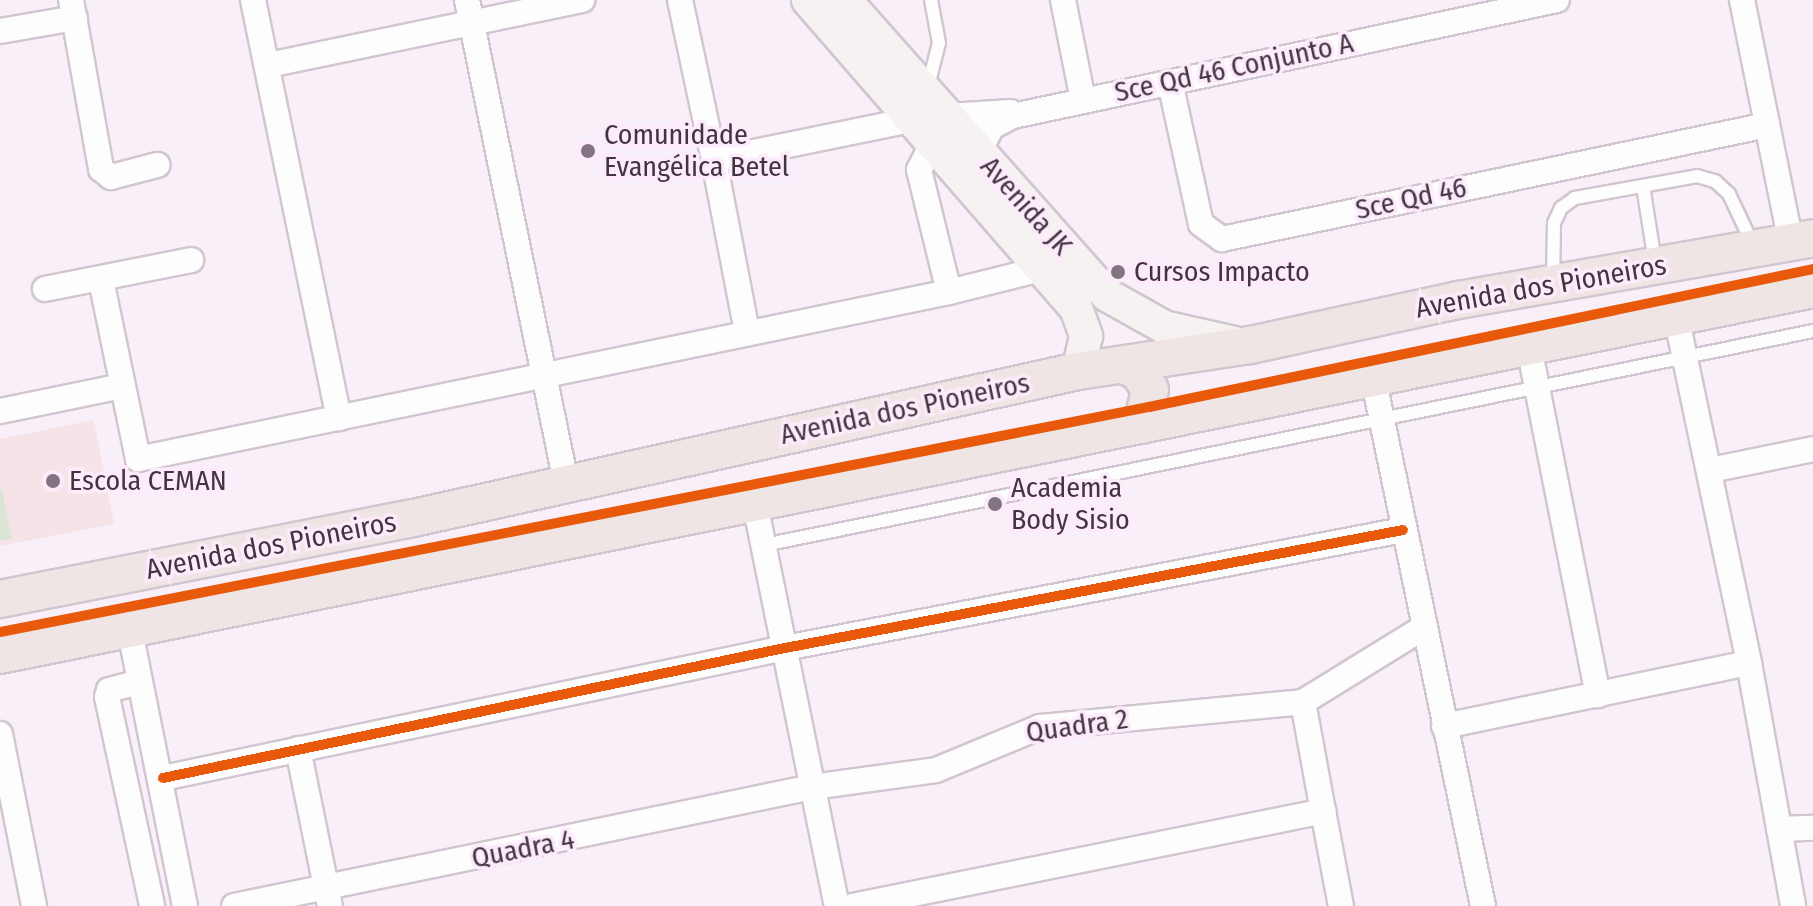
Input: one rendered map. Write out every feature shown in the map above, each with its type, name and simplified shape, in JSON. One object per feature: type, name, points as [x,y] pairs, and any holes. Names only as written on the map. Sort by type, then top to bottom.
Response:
[{"type":"main road","name":"Avenida JK","points":[[808,0],[929,118],[978,153],[1088,277],[1130,312],[1164,327],[1250,345]]},
{"type":"main road","name":"Avenida JK","points":[[845,0],[1082,323],[1085,348],[1078,371]]},
{"type":"main road","name":"Avenida dos Pioneiros","points":[[0,599],[453,510],[1078,371],[1250,345],[1459,300],[1802,240]]},
{"type":"main road","name":"Avenida dos Pioneiros","points":[[0,655],[754,499],[1142,425],[1813,289]]},
{"type":"main road","points":[[1459,300],[1450,325],[1456,345],[1469,358]]},
{"type":"main road","points":[[1123,365],[1138,371],[1150,390],[1142,425]]},
{"type":"main road","points":[[453,510],[444,529],[446,540],[453,553],[470,558]]},
{"type":"main road","points":[[409,519],[425,524],[429,535],[429,553],[417,569]]},
{"type":"street","points":[[253,0],[339,418]]},
{"type":"street","points":[[268,65],[470,12],[582,0]]},
{"type":"street","points":[[680,0],[747,332]]},
{"type":"street","points":[[1063,0],[1083,100]]},
{"type":"street","name":"Sce Qd 46 Conjunto A","points":[[978,153],[985,135],[1000,121],[1037,110],[1557,0]]},
{"type":"street","points":[[1742,0],[1767,125],[1802,240]]},
{"type":"street","points":[[0,31],[73,9],[98,162],[111,177],[157,165]]},
{"type":"street","points":[[470,12],[566,484]]},
{"type":"street","name":"Sce Qd 46","points":[[1170,82],[1201,224],[1222,239],[1767,125]]},
{"type":"street","name":"Sce Qd 46 Conjunto A","points":[[714,160],[929,118],[1037,110]]},
{"type":"street","points":[[929,118],[919,170],[949,292]]},
{"type":"street","points":[[45,289],[191,260]]},
{"type":"street","points":[[101,280],[138,459],[949,292],[1041,269]]},
{"type":"street","points":[[1676,316],[1749,663],[1793,906]]},
{"type":"street","points":[[1529,347],[1598,695]]},
{"type":"street","points":[[1373,377],[1478,905]]},
{"type":"street","points":[[0,411],[122,386]]},
{"type":"street","points":[[1710,470],[1813,449]]},
{"type":"street","points":[[754,499],[837,906]]},
{"type":"street","points":[[163,778],[785,648],[1403,530]]},
{"type":"street","points":[[129,626],[139,682],[163,778],[185,906]]},
{"type":"street","points":[[1341,906],[1303,702],[1423,628]]},
{"type":"street","points":[[1444,726],[1749,663]]},
{"type":"street","points":[[139,682],[107,693],[152,906]]},
{"type":"street","name":"Quadra 2","points":[[812,787],[936,770],[1040,727],[1303,702]]},
{"type":"street","points":[[0,734],[34,906]]},
{"type":"street","points":[[298,749],[328,897]]},
{"type":"street","name":"Quadra 4","points":[[234,906],[328,897],[812,787]]},
{"type":"street","points":[[853,906],[1323,811]]},
{"type":"street","points":[[1779,829],[1813,828]]},
{"type":"lane","points":[[929,118],[939,43],[931,0]]},
{"type":"lane","points":[[1553,284],[1554,223],[1561,208],[1575,198],[1697,176],[1715,181],[1729,194],[1755,248]]},
{"type":"lane","points":[[1643,186],[1656,265]]},
{"type":"lane","points":[[764,545],[1813,331]]},
{"type":"shaded area","name":"Escola CEMAN","points":[[94,420],[114,524],[0,546],[0,439]]},
{"type":"green space","points":[[0,491],[12,539],[0,541]]},
{"type":"cycle path","points":[[0,632],[1149,407],[1813,269]]},
{"type":"cycle path","points":[[163,778],[785,648],[1403,530]]},
{"type":"place","name":"Comunidade Evangélica Betel","points":[[588,151]]},
{"type":"place","name":"Cursos Impacto","points":[[1118,272]]},
{"type":"place","name":"Escola CEMAN","points":[[53,481]]},
{"type":"place","name":"Academia Body Sisio","points":[[995,504]]}]
